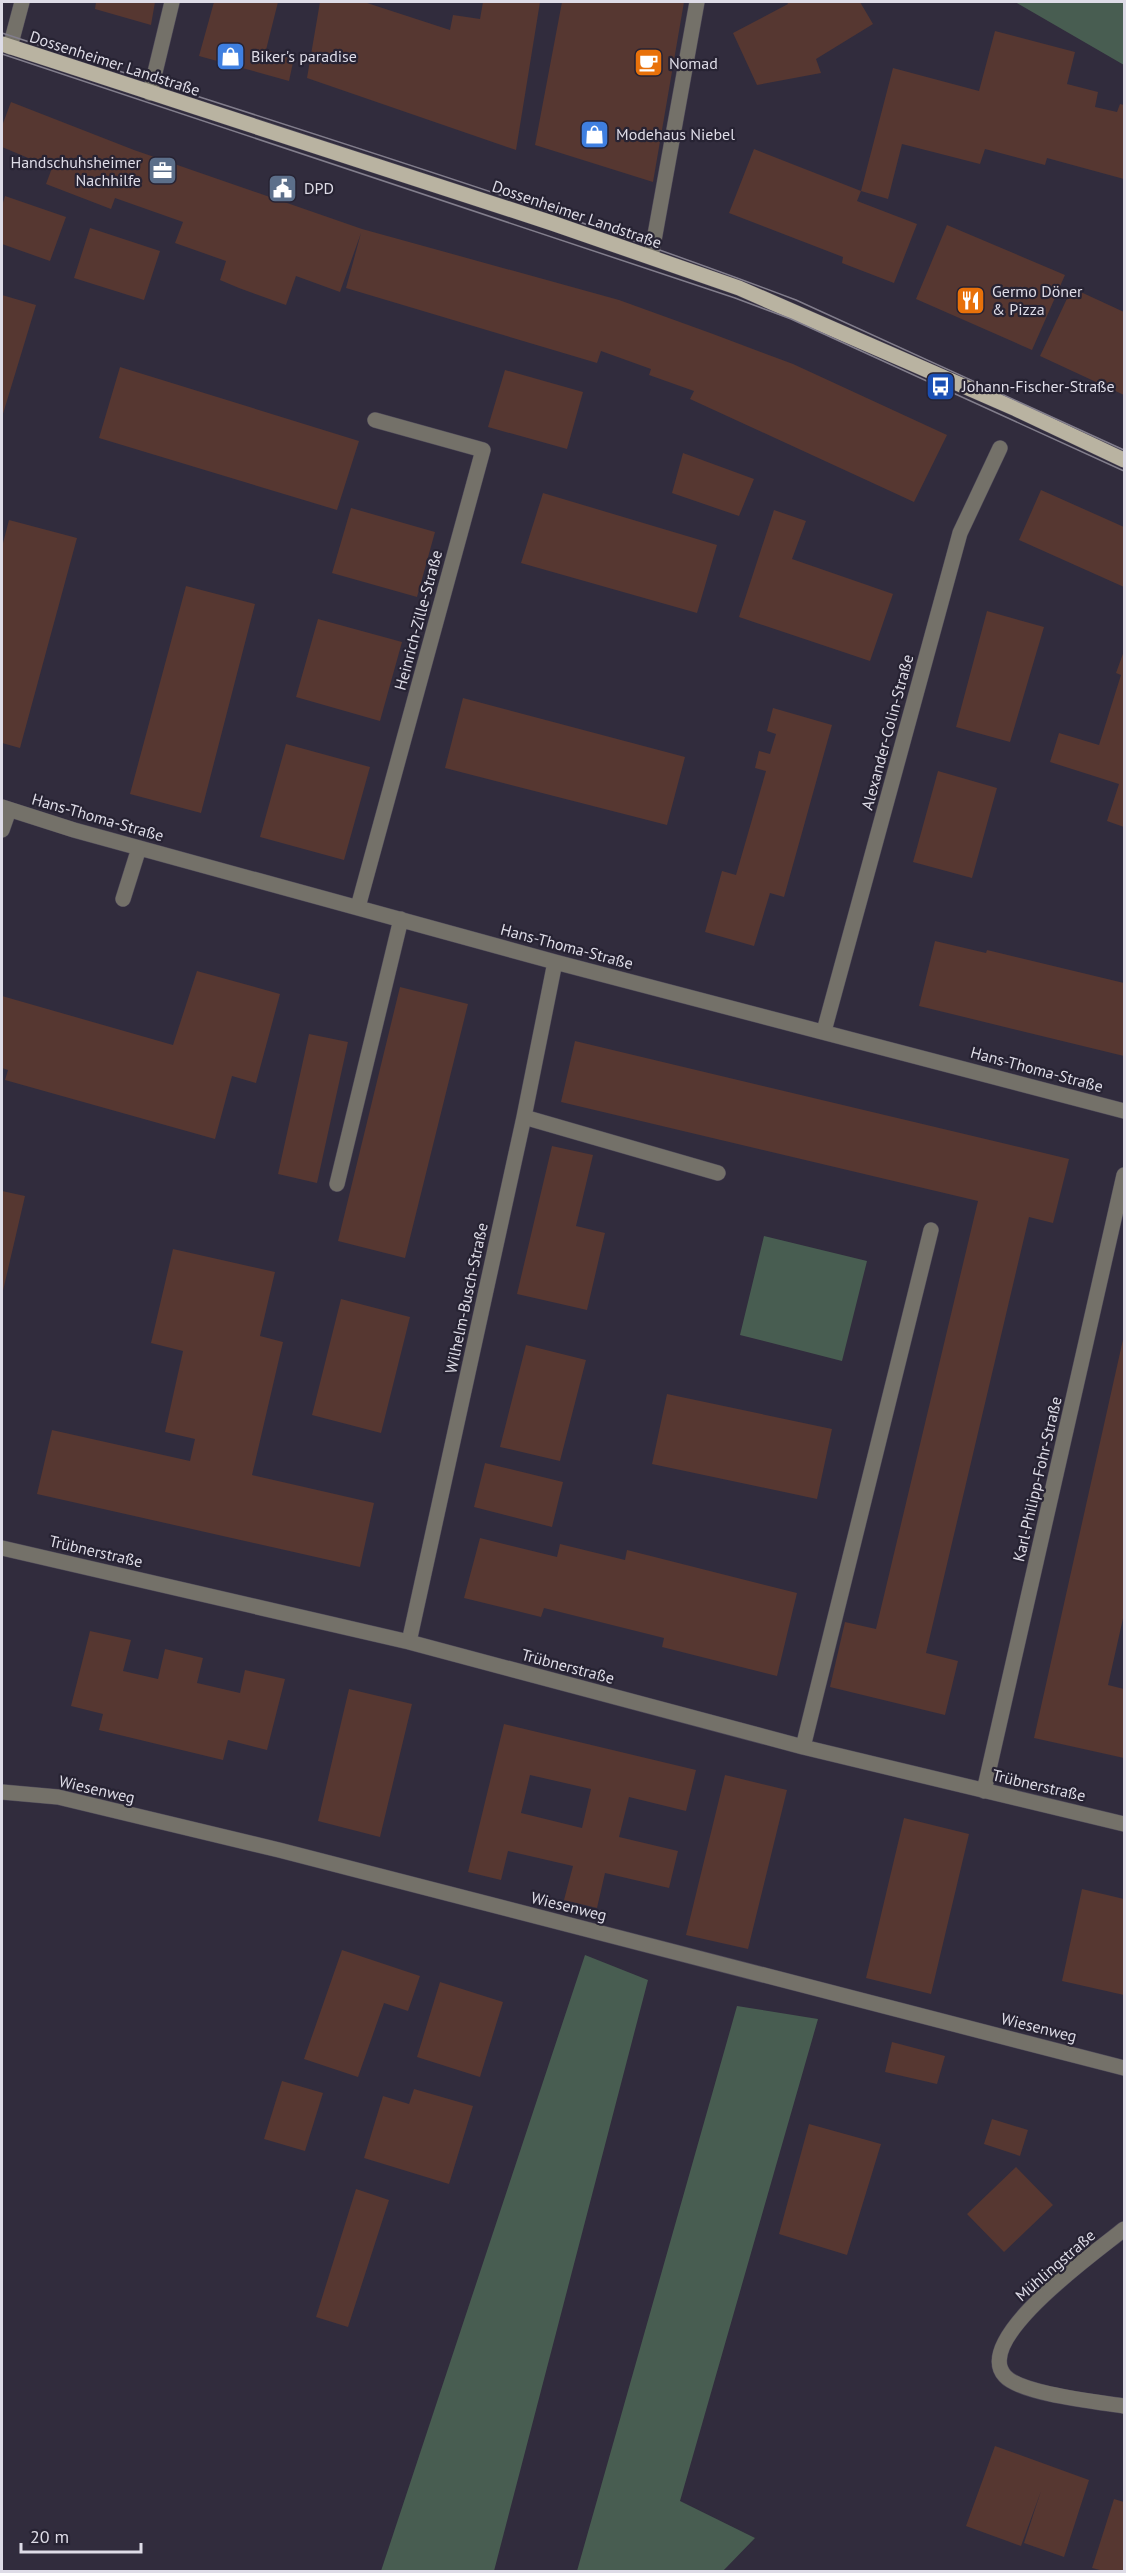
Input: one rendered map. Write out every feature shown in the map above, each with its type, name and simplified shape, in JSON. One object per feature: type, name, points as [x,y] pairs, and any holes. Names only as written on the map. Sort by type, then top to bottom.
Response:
[{"type":"main road","name":"Dossenheimer Landstraße","points":[[6,46],[651,257],[795,310],[1125,460]]},
{"type":"street","points":[[6,46],[22,2]]},
{"type":"street","points":[[150,93],[172,2]]},
{"type":"street","points":[[651,257],[697,2]]},
{"type":"street","name":"Heinrich-Zille-Straße","points":[[358,907],[483,450],[375,420]]},
{"type":"street","name":"Alexander-Colin-Straße","points":[[824,1030],[960,533],[1000,448]]},
{"type":"street","points":[[2,830],[5,809]]},
{"type":"street","name":"Hans-Thoma-Straße","points":[[5,809],[555,962],[824,1030],[1125,1111]]},
{"type":"street","points":[[123,899],[140,848]]},
{"type":"street","points":[[337,1184],[401,919]]},
{"type":"street","name":"Wilhelm-Busch-Straße","points":[[410,1642],[524,1117],[555,962]]},
{"type":"street","points":[[524,1117],[718,1173]]},
{"type":"street","name":"Karl-Philipp-Fohr-Straße","points":[[984,1791],[1125,1175]]},
{"type":"street","points":[[803,1748],[930,1230]]},
{"type":"street","name":"Trübnerstraße","points":[[2,1548],[410,1642],[803,1748],[1125,1824]]},
{"type":"street","name":"Wiesenweg","points":[[2,1792],[58,1797],[255,1845],[1125,2068]]},
{"type":"street","name":"Mühlingstraße","points":[[1125,2229],[1059,2280],[1024,2315],[1005,2340],[998,2364],[1005,2376],[1028,2388],[1125,2406]]},
{"type":"green space","points":[[1015,2],[1124,2],[1124,65]]},
{"type":"green space","points":[[764,1236],[867,1261],[842,1361],[740,1335]]},
{"type":"green space","points":[[585,1955],[648,1980],[494,2571],[381,2571]]},
{"type":"green space","points":[[737,2006],[818,2019],[680,2501],[755,2538],[723,2571],[577,2571]]},
{"type":"building","points":[[96,2],[155,2],[151,25],[95,9]]},
{"type":"building","points":[[214,2],[278,2],[266,50],[294,58],[289,81],[199,56]]},
{"type":"building","points":[[320,2],[364,2],[450,30],[453,15],[480,19],[483,2],[540,2],[516,150],[307,78]]},
{"type":"building","points":[[562,2],[684,2],[653,182],[535,145]]},
{"type":"building","points":[[787,2],[860,2],[873,24],[816,59],[821,73],[757,85],[733,33],[788,4]]},
{"type":"building","points":[[995,31],[1075,52],[1067,84],[1098,92],[1095,107],[1117,112],[1120,104],[1124,105],[1124,179],[1047,158],[1045,165],[985,149],[980,164],[902,144],[888,199],[861,191],[893,68],[979,91]]},
{"type":"building","points":[[11,102],[134,150],[362,229],[619,300],[793,364],[947,435],[914,502],[690,399],[694,391],[649,375],[651,369],[601,351],[597,363],[346,288],[361,233],[340,292],[296,276],[286,305],[220,280],[226,261],[175,243],[183,222],[115,198],[111,209],[46,184],[52,168],[2,147],[2,126]]},
{"type":"building","points":[[754,149],[861,191],[857,201],[917,224],[894,283],[842,263],[843,257],[729,213]]},
{"type":"building","points":[[5,196],[66,217],[50,261],[2,244],[2,206]]},
{"type":"building","points":[[947,225],[1065,275],[1032,350],[916,299]]},
{"type":"building","points":[[90,228],[160,251],[144,300],[74,278]]},
{"type":"building","points":[[1072,288],[1124,312],[1124,395],[1040,356]]},
{"type":"building","points":[[2,295],[36,305],[2,417]]},
{"type":"building","points":[[120,367],[359,441],[337,510],[99,438]]},
{"type":"building","points":[[505,370],[583,392],[567,449],[488,427]]},
{"type":"building","points":[[683,453],[754,479],[739,516],[672,493]]},
{"type":"building","points":[[1041,490],[1124,527],[1124,587],[1019,540]]},
{"type":"building","points":[[543,493],[717,545],[697,613],[521,563]]},
{"type":"building","points":[[351,508],[435,532],[417,597],[332,573]]},
{"type":"building","points":[[774,510],[806,521],[792,559],[893,594],[870,661],[739,617]]},
{"type":"building","points":[[9,520],[77,538],[20,748],[2,743],[2,547]]},
{"type":"building","points":[[186,586],[255,604],[201,813],[130,794]]},
{"type":"building","points":[[987,611],[1044,627],[1010,742],[956,727]]},
{"type":"building","points":[[318,619],[402,642],[380,721],[296,697]]},
{"type":"building","points":[[1124,651],[1124,827],[1107,821],[1119,784],[1050,762],[1059,733],[1099,745],[1121,675],[1116,673]]},
{"type":"building","points":[[463,698],[685,757],[667,825],[445,768]]},
{"type":"building","points":[[773,708],[832,725],[784,897],[770,893],[754,946],[705,932],[722,871],[736,875],[766,771],[755,768],[759,751],[770,754],[776,734],[767,731]]},
{"type":"building","points":[[286,744],[370,767],[344,860],[260,837]]},
{"type":"building","points":[[938,771],[997,788],[972,878],[913,862]]},
{"type":"building","points":[[935,941],[986,953],[987,950],[1124,983],[1124,1056],[919,1006]]},
{"type":"building","points":[[197,971],[280,994],[256,1083],[232,1076],[215,1139],[5,1080],[8,1070],[2,1068],[2,996],[173,1045]]},
{"type":"building","points":[[400,987],[468,1004],[405,1258],[338,1241]]},
{"type":"building","points":[[309,1034],[348,1042],[317,1183],[278,1174]]},
{"type":"building","points":[[575,1041],[1069,1159],[1053,1223],[1029,1217],[926,1653],[958,1661],[945,1715],[830,1687],[845,1622],[876,1629],[978,1201],[561,1102]]},
{"type":"building","points":[[552,1146],[593,1155],[576,1226],[605,1233],[587,1310],[517,1294]]},
{"type":"building","points":[[2,1191],[25,1196],[2,1295]]},
{"type":"building","points":[[173,1249],[275,1272],[260,1336],[283,1342],[252,1475],[374,1503],[360,1567],[37,1494],[52,1430],[190,1461],[195,1439],[165,1432],[183,1351],[151,1343]]},
{"type":"building","points":[[341,1299],[410,1317],[381,1433],[312,1415]]},
{"type":"building","points":[[1124,1335],[1124,1614],[1108,1685],[1124,1689],[1124,1758],[1034,1738]]},
{"type":"building","points":[[526,1345],[586,1360],[560,1461],[500,1447]]},
{"type":"building","points":[[667,1394],[832,1429],[817,1499],[652,1464]]},
{"type":"building","points":[[485,1463],[563,1482],[552,1527],[474,1507]]},
{"type":"building","points":[[480,1538],[557,1557],[560,1544],[625,1560],[627,1550],[797,1593],[777,1676],[662,1647],[664,1638],[544,1608],[541,1617],[464,1598]]},
{"type":"building","points":[[90,1631],[131,1640],[123,1671],[158,1679],[165,1649],[203,1658],[197,1683],[240,1693],[245,1670],[285,1679],[267,1750],[228,1740],[223,1760],[99,1730],[103,1714],[71,1706]]},
{"type":"building","points":[[349,1689],[412,1704],[380,1837],[318,1821]]},
{"type":"building","points":[[504,1724],[696,1770],[686,1811],[629,1797],[619,1837],[678,1851],[669,1888],[605,1873],[597,1908],[564,1900],[573,1866],[508,1851],[501,1880],[468,1872]],"holes":[[[530,1775],[591,1789],[582,1828],[521,1813]]]},
{"type":"building","points":[[725,1775],[787,1790],[748,1949],[686,1935]]},
{"type":"building","points":[[904,1818],[969,1834],[931,1994],[866,1978]]},
{"type":"building","points":[[1082,1889],[1124,1899],[1124,1995],[1062,1981]]},
{"type":"building","points":[[342,1950],[420,1976],[408,2011],[384,2003],[358,2077],[304,2059]]},
{"type":"building","points":[[440,1982],[503,2002],[480,2077],[417,2057]]},
{"type":"building","points":[[892,2042],[945,2056],[937,2084],[885,2072]]},
{"type":"building","points":[[282,2081],[323,2093],[305,2151],[264,2139]]},
{"type":"building","points":[[414,2089],[473,2106],[449,2184],[364,2158],[383,2096],[409,2104]]},
{"type":"building","points":[[992,2119],[1028,2130],[1020,2156],[984,2144]]},
{"type":"building","points":[[809,2124],[881,2144],[847,2255],[779,2234]]},
{"type":"building","points":[[1016,2167],[1053,2205],[1004,2252],[967,2214]]},
{"type":"building","points":[[356,2189],[389,2200],[348,2327],[316,2317]]},
{"type":"building","points":[[995,2446],[1089,2480],[1064,2557],[1024,2543],[1041,2491],[1021,2546],[966,2526]]},
{"type":"building","points":[[1114,2499],[1124,2502],[1124,2571],[1104,2571],[1092,2568]]},
{"type":"tram line","points":[[2,33],[500,195],[796,300],[1124,450]]},
{"type":"tram line","points":[[2,54],[735,298],[791,319],[1124,471]]},
{"type":"place","name":"Biker's paradise","points":[[230,56]]},
{"type":"place","name":"Nomad","points":[[648,63]]},
{"type":"place","name":"Modehaus Niebel","points":[[595,134]]},
{"type":"place","name":"Handschuhsheimer Nachhilfe","points":[[162,171]]},
{"type":"place","name":"DPD","points":[[283,188]]},
{"type":"place","name":"Germo Döner & Pizza","points":[[971,300]]},
{"type":"place","name":"Johann-Fischer-Straße","points":[[941,386]]}]
